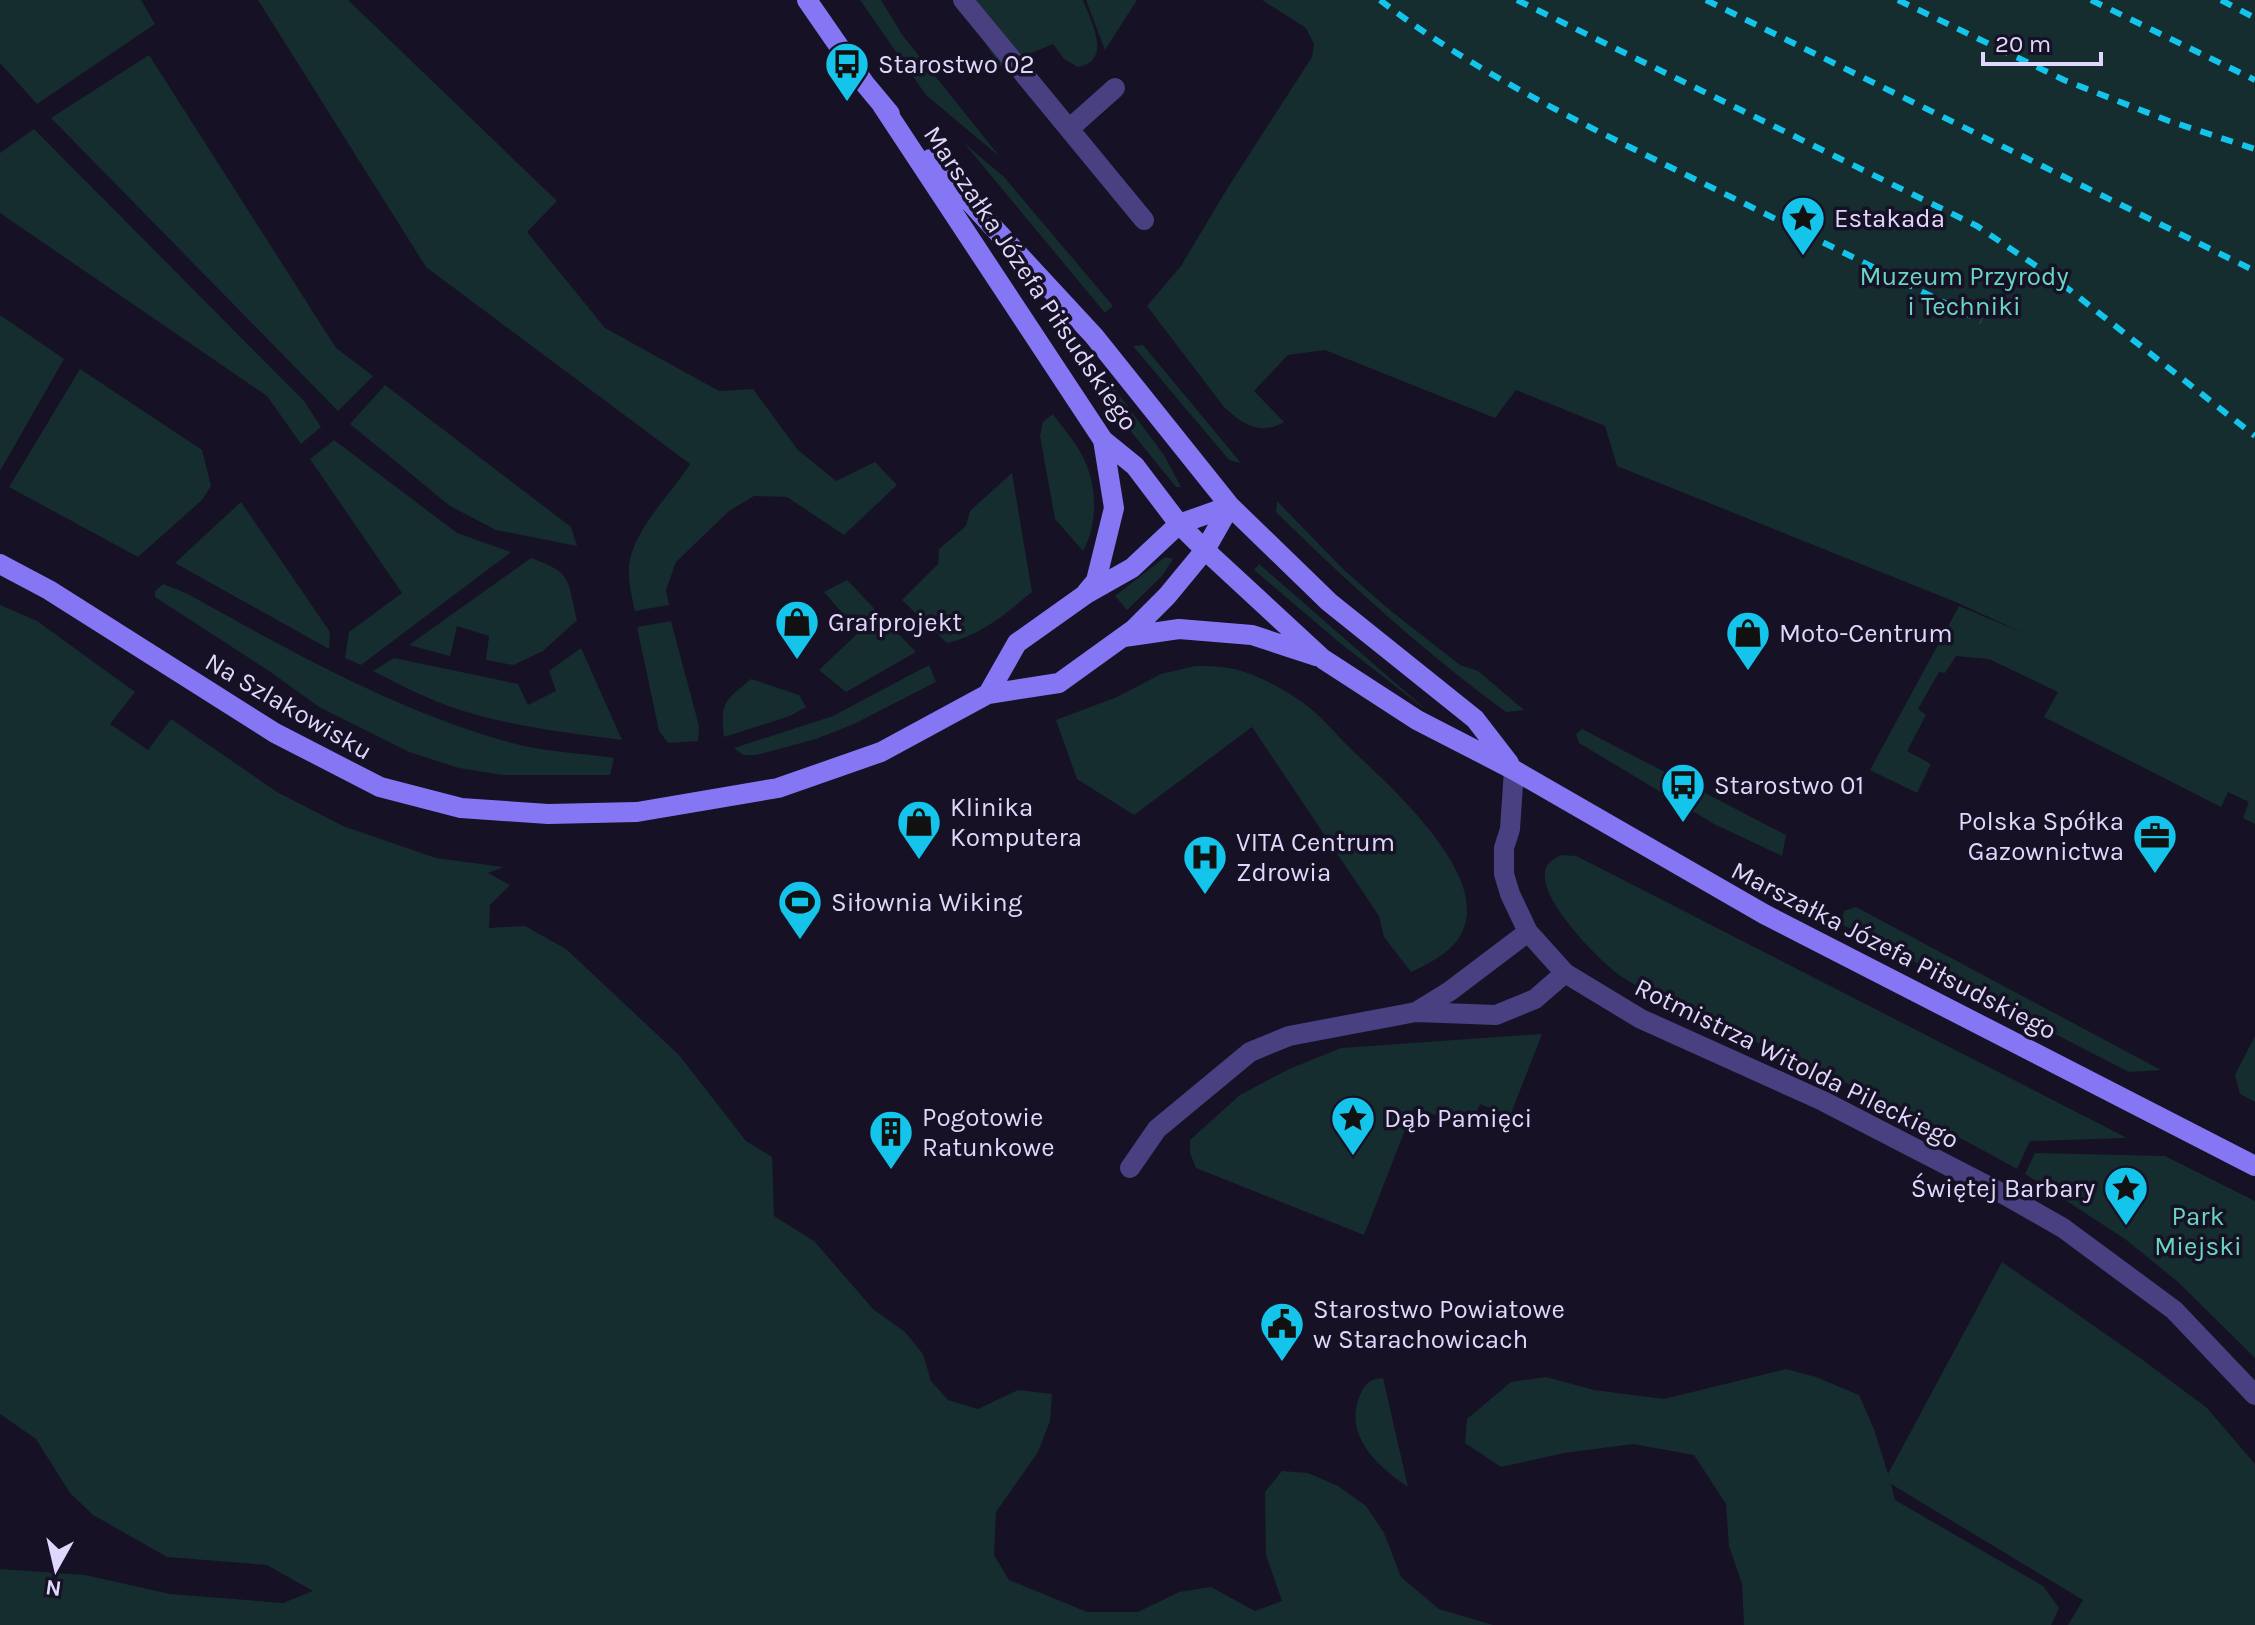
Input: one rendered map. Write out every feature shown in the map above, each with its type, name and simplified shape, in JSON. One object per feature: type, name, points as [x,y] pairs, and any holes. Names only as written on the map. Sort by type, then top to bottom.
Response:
[{"type":"street","name":"Marszałka Józefa Piłsudskiego","points":[[807,0],[882,105],[1103,440],[1135,466],[1179,524],[1205,550],[1323,659],[1417,720],[1514,770],[1764,914],[2255,1166]]},
{"type":"street","points":[[963,0],[1144,220]]},
{"type":"street","points":[[1069,129],[1115,88]]},
{"type":"street","name":"Marszałka Józefa Piłsudskiego","points":[[882,105],[1094,336],[1230,506],[1329,602],[1475,719],[1514,770]]},
{"type":"street","points":[[1086,594],[1096,581],[1114,508],[1103,440]]},
{"type":"street","points":[[988,694],[1017,643],[1086,594],[1132,568],[1179,524],[1230,506]]},
{"type":"street","name":"Na Szlakowisku","points":[[0,564],[74,604],[275,733],[380,787],[461,808],[548,814],[637,812],[765,791],[881,752],[988,694],[1059,683],[1124,637],[1167,596],[1205,550],[1230,506]]},
{"type":"street","name":"Na Szlakowisku","points":[[1124,637],[1179,629],[1252,635],[1323,659]]},
{"type":"street","name":"Rotmistrza Witolda Pileckiego","points":[[1514,770],[1510,829],[1504,848],[1504,874],[1528,932],[1565,973],[1641,1019],[1823,1101],[2063,1228],[2174,1310],[2255,1395]]},
{"type":"street","points":[[1416,1012],[1450,991],[1528,932]]},
{"type":"street","points":[[1130,1168],[1157,1129],[1250,1052],[1289,1036],[1416,1012],[1496,1015],[1535,999],[1565,973]]},
{"type":"green space","points":[[0,0],[141,0],[155,24],[37,104],[0,63]]},
{"type":"green space","points":[[258,0],[348,0],[557,201],[527,232],[605,328],[719,391],[753,389],[798,450],[836,481],[875,462],[897,485],[844,535],[787,497],[754,496],[729,511],[676,562],[666,590],[669,605],[635,611],[629,578],[631,554],[644,527],[690,464],[426,267]]},
{"type":"green space","points":[[860,0],[881,0],[903,36],[1000,157],[926,95]]},
{"type":"green space","points":[[957,0],[1083,0],[1097,39],[1095,57],[1078,67],[1064,59],[1053,44],[1000,66]]},
{"type":"green space","points":[[1086,0],[1137,0],[1105,50]]},
{"type":"green space","name":"Muzeum Przyrody i Techniki","points":[[1262,0],[2255,0],[2255,824],[2243,818],[2249,802],[2228,792],[2221,807],[2044,717],[2058,692],[1989,659],[1956,656],[1945,673],[1939,672],[1918,709],[1926,715],[1907,751],[1931,764],[1917,793],[1870,770],[1959,606],[2023,633],[1958,603],[1617,466],[1605,426],[1516,390],[1495,418],[1325,350],[1288,355],[1254,391],[1284,422],[1259,428],[1231,413],[1147,306],[1181,266],[1312,57],[1314,44],[1306,28]]},
{"type":"green space","points":[[149,55],[336,348],[373,376],[338,411],[51,118]]},
{"type":"green space","points":[[34,129],[304,401],[321,427],[301,444],[267,396],[0,213],[0,153]]},
{"type":"green space","points":[[964,143],[1004,177],[1113,306],[1105,313]]},
{"type":"green space","points":[[0,315],[64,359],[0,471]]},
{"type":"green space","points":[[1143,345],[1241,463],[1229,460],[1133,346]]},
{"type":"green space","points":[[80,369],[202,450],[211,486],[202,500],[138,557],[9,487]]},
{"type":"green space","points":[[1101,371],[1164,455],[1181,487],[1176,487],[1090,381]]},
{"type":"green space","points":[[385,385],[571,527],[577,546],[496,530],[450,506],[350,424]]},
{"type":"green space","points":[[1053,414],[1079,449],[1091,478],[1094,516],[1083,551],[1055,519],[1040,436],[1043,422]]},
{"type":"green space","points":[[334,440],[457,533],[511,552],[361,665],[345,658],[349,632],[402,593],[310,459]]},
{"type":"green space","points":[[1012,473],[1032,592],[982,629],[947,643],[902,600],[938,564],[939,549],[966,526],[970,511]]},
{"type":"green space","points":[[1277,501],[1344,570],[1391,611],[1460,665],[1478,671],[1524,710],[1506,712],[1416,641],[1276,512]]},
{"type":"green space","points":[[241,502],[330,632],[329,649],[175,563]]},
{"type":"green space","points":[[1165,557],[1173,559],[1162,576],[1127,610],[1115,596]]},
{"type":"green space","points":[[531,558],[554,568],[566,579],[577,620],[543,651],[513,665],[486,660],[489,636],[457,626],[450,656],[409,645]]},
{"type":"green space","points":[[1259,564],[1431,714],[1254,570]]},
{"type":"green space","points":[[847,580],[916,652],[846,692],[819,670],[859,632],[824,592]]},
{"type":"green space","points":[[163,584],[186,593],[344,678],[427,714],[525,746],[614,758],[610,775],[502,775],[459,768],[409,752],[319,707],[155,597],[155,591]]},
{"type":"green space","points":[[0,605],[37,621],[135,692],[110,724],[148,750],[171,719],[277,792],[343,826],[436,858],[503,867],[488,873],[510,885],[490,905],[489,928],[525,926],[566,949],[679,1055],[746,1141],[772,1157],[774,1216],[814,1241],[873,1309],[905,1332],[923,1354],[931,1381],[948,1400],[978,1409],[1018,1390],[1052,1394],[1050,1421],[1038,1452],[996,1512],[994,1555],[1009,1580],[1087,1612],[1138,1612],[1179,1592],[1211,1587],[1255,1611],[1282,1601],[1266,1555],[1265,1492],[1282,1471],[1308,1473],[1338,1486],[1366,1506],[1384,1533],[1401,1577],[1439,1609],[1493,1625],[0,1625],[0,1569],[85,1575],[170,1594],[283,1603],[313,1591],[267,1565],[167,1557],[93,1515],[70,1493],[36,1439],[0,1414]]},
{"type":"green space","points":[[671,621],[699,726],[698,741],[668,743],[659,731],[637,627]]},
{"type":"green space","points":[[581,648],[622,740],[533,727],[467,712],[373,671],[394,658],[518,684],[528,705],[556,691],[549,671]]},
{"type":"green space","points":[[929,665],[936,682],[854,724],[816,739],[756,755],[743,755],[734,748],[833,716]]},
{"type":"green space","points":[[1195,666],[1243,671],[1297,699],[1321,718],[1407,804],[1445,851],[1466,898],[1466,920],[1452,946],[1411,972],[1384,937],[1379,916],[1252,727],[1134,815],[1077,779],[1056,720],[1117,697],[1161,674]]},
{"type":"green space","points":[[751,679],[799,695],[806,707],[790,716],[724,737],[726,703]]},
{"type":"green space","points":[[1582,729],[1786,835],[1782,856],[1714,824],[1579,743],[1576,734]]},
{"type":"green space","points":[[1560,855],[1576,856],[2127,1138],[2030,1141],[2017,1169],[1887,1102],[1670,1003],[1612,969],[1561,914],[1546,884],[1545,872],[1548,864]]},
{"type":"green space","points":[[1856,907],[2161,1070],[2129,1072],[1841,924],[1844,911]]},
{"type":"green space","points":[[1542,1034],[1510,1116],[1480,1104],[1470,1128],[1414,1107],[1364,1235],[1196,1168],[1190,1153],[1190,1140],[1240,1095],[1289,1069],[1341,1048]]},
{"type":"green space","points":[[2255,1036],[2255,1102],[2240,1094],[2235,1075]]},
{"type":"green space","name":"Park Miejski","points":[[2035,1153],[2165,1156],[2255,1201],[2255,1358],[2178,1282],[2125,1239],[2025,1174]]},
{"type":"green space","points":[[2002,1262],[2207,1408],[2255,1464],[2255,1625],[2068,1625],[2083,1600],[1891,1484],[1895,1500],[2043,1586],[2059,1608],[2051,1625],[1744,1625],[1742,1584],[1729,1546],[1726,1504],[1694,1455],[1633,1444],[1564,1453],[1501,1467],[1465,1443],[1467,1419],[1511,1382],[1546,1377],[1594,1390],[1664,1399],[1786,1369],[1816,1377],[1859,1395],[1888,1474]]},
{"type":"green space","points":[[1383,1378],[1408,1487],[1385,1469],[1366,1448],[1356,1423],[1356,1410],[1364,1387],[1368,1382]]},
{"type":"railway","points":[[1380,0],[1484,70],[1558,111],[1981,321]]},
{"type":"railway","points":[[1517,0],[1977,226],[2057,280],[2255,436]]},
{"type":"railway","points":[[1706,0],[2255,271]]},
{"type":"railway","points":[[1898,0],[2064,80],[2169,121],[2255,149]]},
{"type":"railway","points":[[2091,0],[2255,80]]},
{"type":"railway","points":[[2221,0],[2255,18]]},
{"type":"place","name":"Starostwo 02","points":[[847,103]]},
{"type":"place","name":"Estakada","points":[[1803,257]]},
{"type":"place","name":"Grafprojekt","points":[[797,661]]},
{"type":"place","name":"Moto-Centrum","points":[[1748,672]]},
{"type":"place","name":"Starostwo 01","points":[[1683,824]]},
{"type":"place","name":"Klinika Komputera","points":[[919,861]]},
{"type":"place","name":"Polska Spółka Gazownictwa","points":[[2155,875]]},
{"type":"place","name":"VITA Centrum Zdrowia","points":[[1205,896]]},
{"type":"place","name":"Siłownia Wiking","points":[[800,941]]},
{"type":"place","name":"Dąb Pamięci","points":[[1353,1157]]},
{"type":"place","name":"Pogotowie Ratunkowe","points":[[891,1171]]},
{"type":"place","name":"Świętej Barbary","points":[[2126,1227]]},
{"type":"place","name":"Starostwo Powiatowe w Starachowicach","points":[[1282,1363]]}]
